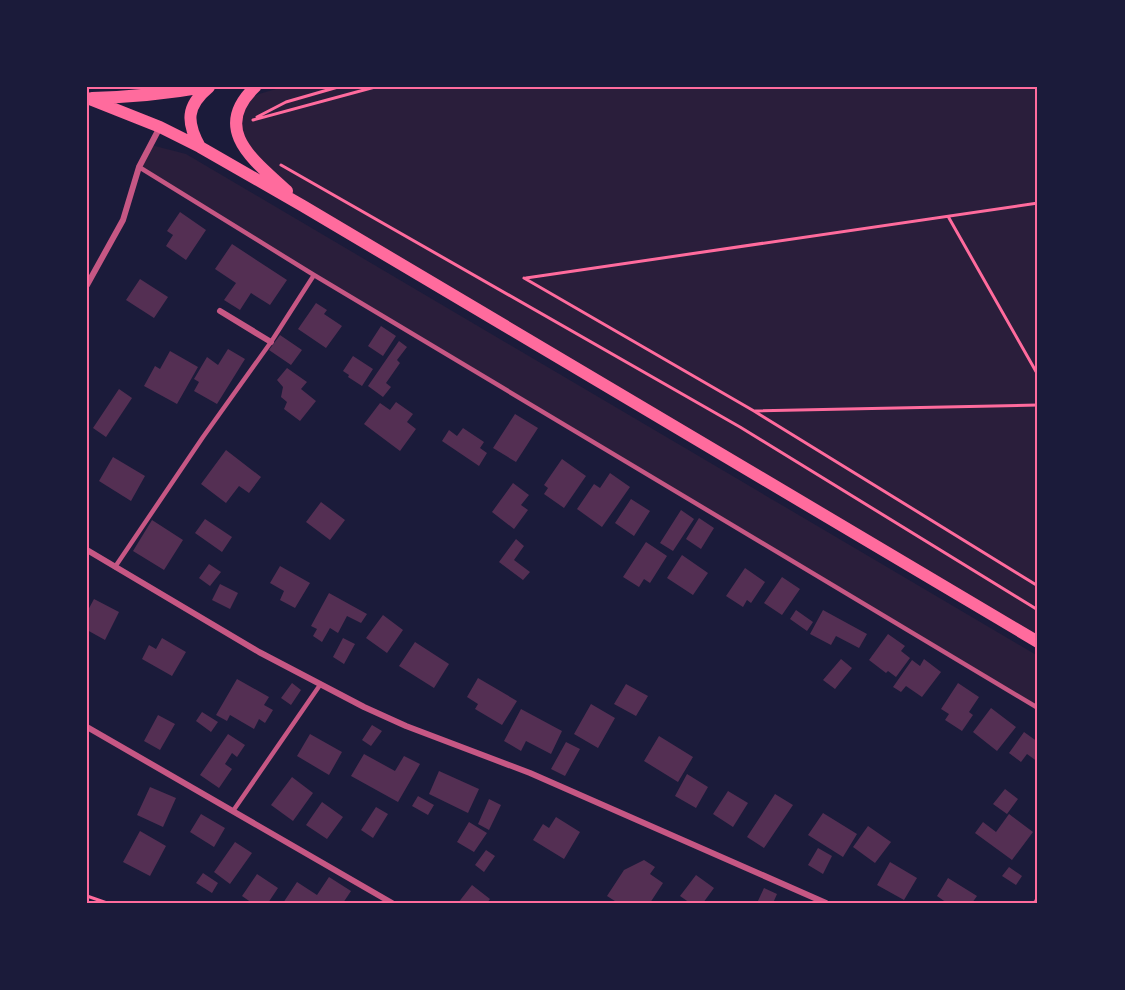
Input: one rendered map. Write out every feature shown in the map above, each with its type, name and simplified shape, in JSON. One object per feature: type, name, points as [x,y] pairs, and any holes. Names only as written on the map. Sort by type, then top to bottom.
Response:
[{"type":"main road","points":[[87,98],[127,97],[204,87]]},
{"type":"main road","points":[[200,147],[191,132],[189,118],[193,105],[209,87]]},
{"type":"main road","points":[[255,87],[241,102],[237,114],[236,126],[239,140],[251,157],[303,206]]},
{"type":"main road","points":[[87,98],[200,147],[1038,642]]},
{"type":"street","points":[[87,285],[123,220],[139,167],[160,128]]},
{"type":"street","points":[[220,311],[272,342]]},
{"type":"street","points":[[87,550],[250,647],[320,685],[406,726],[530,773],[826,903]]},
{"type":"street","points":[[87,727],[392,903]]},
{"type":"lane","points":[[139,167],[314,275],[1038,708]]},
{"type":"lane","points":[[115,567],[203,437],[272,342],[314,275]]},
{"type":"lane","points":[[233,811],[320,685]]},
{"type":"path","points":[[253,120],[285,102],[338,87]]},
{"type":"path","points":[[253,120],[375,87]]},
{"type":"path","points":[[252,127],[253,120]]},
{"type":"path","points":[[275,162],[740,427],[1038,610]]},
{"type":"path","points":[[1038,203],[524,278],[754,411],[1038,586]]},
{"type":"path","points":[[948,217],[1038,375]]},
{"type":"path","points":[[754,411],[1038,405]]},
{"type":"path","points":[[87,896],[107,903]]},
{"type":"shaded area","points":[[283,87],[1038,87],[1038,642],[303,206],[239,140],[241,102]]},
{"type":"shaded area","points":[[151,145],[186,154],[1038,656],[1038,708],[139,167]]},
{"type":"building","points":[[180,212],[206,230],[186,260],[166,246],[173,235],[167,231]]},
{"type":"building","points":[[232,244],[287,280],[270,305],[251,293],[240,310],[224,300],[236,283],[215,269]]},
{"type":"building","points":[[140,279],[168,297],[154,318],[126,300]]},
{"type":"building","points":[[316,303],[327,310],[324,314],[342,326],[326,348],[298,329]]},
{"type":"building","points":[[381,326],[396,336],[383,356],[368,346]]},
{"type":"building","points":[[280,335],[302,350],[291,365],[269,350]]},
{"type":"building","points":[[399,341],[407,347],[397,360],[400,363],[386,383],[391,387],[383,397],[368,386]]},
{"type":"building","points":[[228,349],[245,359],[217,404],[194,391],[199,382],[194,379],[207,357],[218,365]]},
{"type":"building","points":[[170,351],[198,367],[177,404],[144,386],[155,366],[160,369]]},
{"type":"building","points":[[353,356],[373,369],[362,386],[343,371]]},
{"type":"building","points":[[287,368],[307,382],[301,389],[316,401],[300,421],[284,409],[287,402],[281,397],[283,387],[277,380]]},
{"type":"building","points":[[119,389],[132,398],[106,437],[93,428]]},
{"type":"building","points":[[396,402],[413,414],[407,422],[416,429],[400,451],[364,424],[380,403],[390,410]]},
{"type":"building","points":[[515,414],[538,428],[516,462],[493,448]]},
{"type":"building","points":[[463,428],[484,442],[480,448],[487,453],[479,466],[442,441],[449,430],[457,436]]},
{"type":"building","points":[[226,450],[261,477],[249,493],[239,486],[226,503],[201,484]]},
{"type":"building","points":[[113,457],[145,476],[131,501],[99,481]]},
{"type":"building","points":[[562,459],[586,476],[564,508],[544,494],[548,488],[544,485]]},
{"type":"building","points":[[610,473],[630,487],[602,527],[577,509],[594,484],[600,488]]},
{"type":"building","points":[[513,483],[529,495],[521,505],[528,510],[514,529],[492,512]]},
{"type":"building","points":[[631,499],[650,511],[634,536],[615,523]]},
{"type":"building","points":[[321,502],[345,520],[330,540],[306,522]]},
{"type":"building","points":[[681,510],[694,519],[673,551],[660,543]]},
{"type":"building","points":[[699,518],[714,528],[701,549],[686,539]]},
{"type":"building","points":[[205,519],[232,537],[222,552],[195,533]]},
{"type":"building","points":[[152,520],[183,540],[164,570],[133,551]]},
{"type":"building","points":[[516,539],[524,546],[514,560],[530,572],[523,580],[499,562]]},
{"type":"building","points":[[646,542],[667,556],[650,583],[644,579],[639,587],[623,577]]},
{"type":"building","points":[[682,555],[708,573],[693,595],[667,578]]},
{"type":"building","points":[[209,564],[221,572],[210,586],[199,578]]},
{"type":"building","points":[[280,566],[310,583],[295,608],[280,600],[284,591],[270,583]]},
{"type":"building","points":[[745,568],[765,582],[751,603],[747,600],[743,607],[726,596]]},
{"type":"building","points":[[782,577],[800,589],[782,615],[764,603]]},
{"type":"building","points":[[220,584],[238,593],[230,609],[212,600]]},
{"type":"building","points":[[329,593],[367,614],[361,623],[347,616],[338,633],[330,628],[322,642],[313,636],[317,629],[311,626]]},
{"type":"building","points":[[94,599],[119,612],[105,640],[87,630],[87,612]]},
{"type":"building","points":[[796,610],[813,622],[807,631],[790,619]]},
{"type":"building","points":[[823,610],[867,634],[859,648],[836,636],[831,645],[810,634]]},
{"type":"building","points":[[383,615],[403,630],[387,653],[366,638]]},
{"type":"building","points":[[888,634],[905,646],[901,651],[910,658],[896,677],[888,671],[886,673],[869,660]]},
{"type":"building","points":[[162,638],[186,652],[172,676],[142,659],[149,645],[156,649]]},
{"type":"building","points":[[343,638],[355,644],[344,664],[333,657]]},
{"type":"building","points":[[415,642],[449,664],[434,688],[399,666]]},
{"type":"building","points":[[841,659],[852,668],[835,689],[823,680]]},
{"type":"building","points":[[924,659],[941,672],[922,697],[906,686],[901,692],[893,687],[912,660],[920,666]]},
{"type":"building","points":[[478,678],[517,701],[502,725],[475,709],[478,704],[467,697]]},
{"type":"building","points":[[237,679],[269,697],[264,705],[273,710],[265,723],[259,719],[254,729],[230,715],[227,721],[216,715]]},
{"type":"building","points":[[292,683],[301,690],[291,705],[281,698]]},
{"type":"building","points":[[958,683],[979,697],[969,712],[973,715],[962,731],[945,720],[949,714],[941,709]]},
{"type":"building","points":[[626,684],[648,696],[636,716],[614,704]]},
{"type":"building","points":[[591,704],[615,718],[598,748],[574,734]]},
{"type":"building","points":[[991,708],[1016,727],[997,751],[973,732]]},
{"type":"building","points":[[521,709],[562,731],[551,754],[526,741],[521,751],[504,741]]},
{"type":"building","points":[[202,712],[218,722],[211,732],[196,721]]},
{"type":"building","points":[[158,715],[175,724],[160,750],[144,741]]},
{"type":"building","points":[[372,725],[382,731],[371,746],[362,740]]},
{"type":"building","points":[[1024,732],[1038,742],[1038,762],[1027,754],[1021,762],[1009,753]]},
{"type":"building","points":[[228,734],[245,745],[237,757],[232,753],[225,764],[232,769],[219,788],[200,775]]},
{"type":"building","points":[[310,734],[342,752],[329,775],[297,756]]},
{"type":"building","points":[[659,736],[693,757],[678,782],[644,761]]},
{"type":"building","points":[[566,742],[580,749],[565,776],[551,769]]},
{"type":"building","points":[[364,754],[395,771],[404,756],[420,764],[398,802],[351,776]]},
{"type":"building","points":[[439,771],[479,789],[468,813],[429,794]]},
{"type":"building","points":[[687,774],[708,787],[696,808],[675,796]]},
{"type":"building","points":[[292,777],[313,793],[293,821],[271,805]]},
{"type":"building","points":[[150,787],[176,798],[163,827],[137,815]]},
{"type":"building","points":[[1005,789],[1018,799],[1007,814],[993,804]]},
{"type":"building","points":[[728,791],[748,803],[733,827],[713,814]]},
{"type":"building","points":[[775,794],[793,805],[764,848],[747,837]]},
{"type":"building","points":[[418,796],[434,805],[428,815],[412,806]]},
{"type":"building","points":[[489,799],[501,805],[489,830],[478,824]]},
{"type":"building","points":[[322,802],[343,817],[327,839],[306,825]]},
{"type":"building","points":[[376,807],[388,814],[373,838],[361,830]]},
{"type":"building","points":[[823,813],[857,834],[843,857],[808,835]]},
{"type":"building","points":[[201,814],[225,828],[214,847],[190,832]]},
{"type":"building","points":[[1009,814],[1033,832],[1012,860],[975,833],[983,822],[996,832]]},
{"type":"building","points":[[556,817],[580,832],[564,859],[533,840],[543,824],[549,828]]},
{"type":"building","points":[[469,822],[487,833],[474,852],[457,842]]},
{"type":"building","points":[[868,826],[891,842],[875,863],[853,847]]},
{"type":"building","points":[[140,831],[166,846],[150,876],[123,862]]},
{"type":"building","points":[[235,842],[252,853],[230,884],[214,872]]},
{"type":"building","points":[[818,848],[832,856],[823,874],[808,865]]},
{"type":"building","points":[[486,850],[495,856],[484,872],[475,865]]},
{"type":"building","points":[[644,860],[655,867],[650,874],[663,883],[650,903],[618,903],[607,896],[624,870]]},
{"type":"building","points":[[890,862],[917,878],[904,900],[877,885]]},
{"type":"building","points":[[1009,867],[1022,876],[1016,885],[1002,876]]},
{"type":"building","points":[[203,873],[218,883],[212,893],[196,883]]},
{"type":"building","points":[[257,874],[278,888],[268,903],[252,903],[242,896]]},
{"type":"building","points":[[696,875],[714,888],[703,903],[690,903],[680,896]]},
{"type":"building","points":[[329,877],[351,891],[343,903],[283,903],[297,882],[317,895]]},
{"type":"building","points":[[948,878],[977,896],[972,903],[947,903],[937,896]]},
{"type":"building","points":[[472,885],[490,899],[487,903],[458,903]]},
{"type":"building","points":[[764,888],[777,894],[773,903],[757,903]]}]
